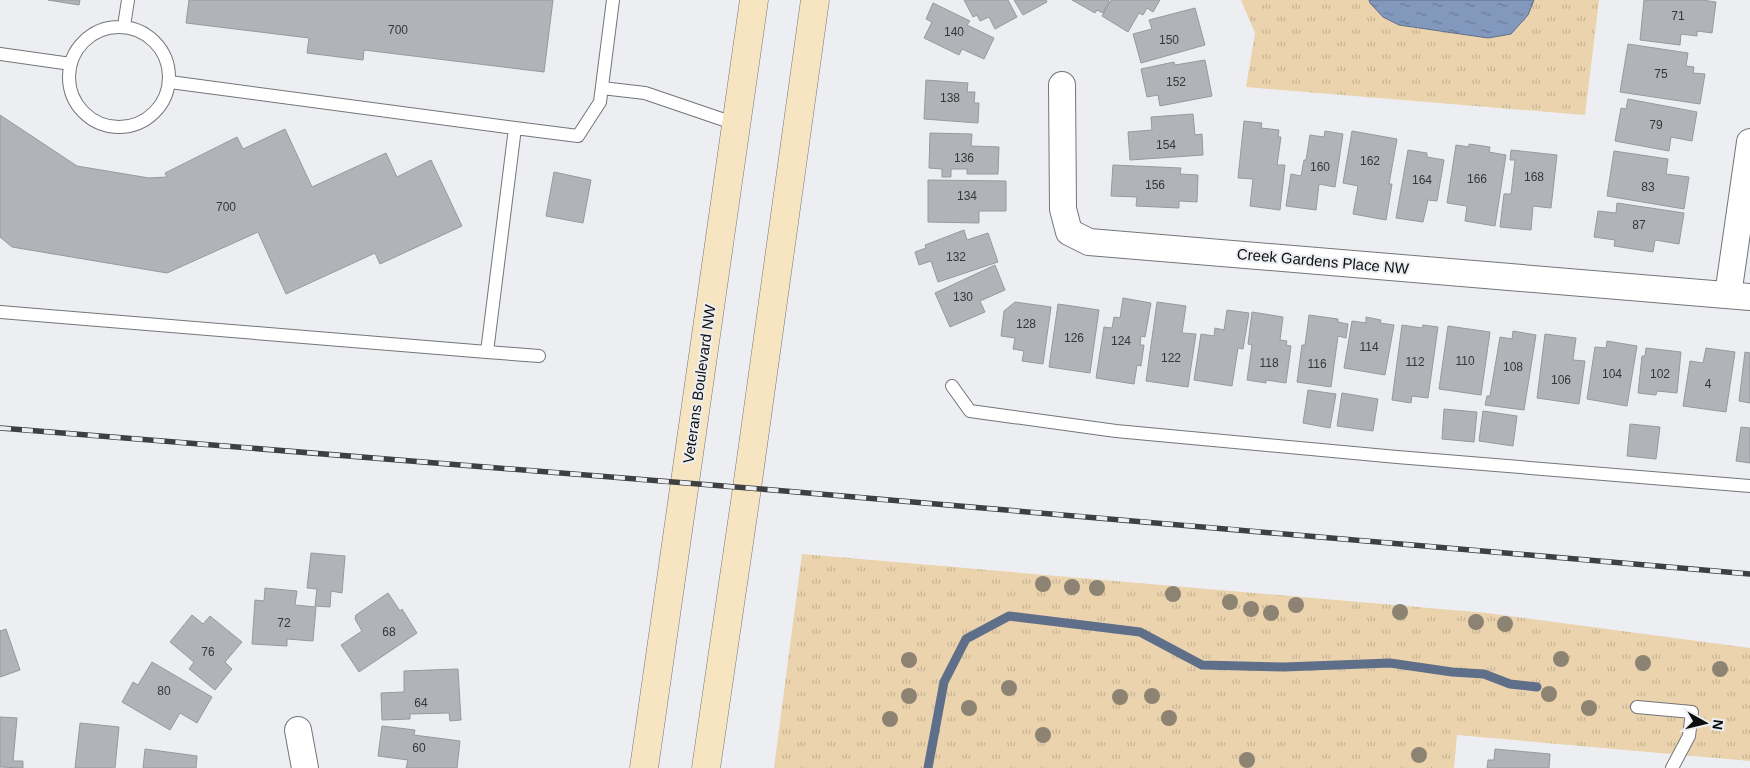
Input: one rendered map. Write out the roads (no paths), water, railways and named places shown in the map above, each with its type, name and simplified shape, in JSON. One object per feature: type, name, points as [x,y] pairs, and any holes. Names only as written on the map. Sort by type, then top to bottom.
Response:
[{"type":"main road","name":"Veterans Boulevard NW","points":[[644,768],[754,0]]},
{"type":"main road","points":[[706,768],[815,0]]},
{"type":"street","name":"Creek Gardens Place NW","points":[[1062,85],[1062,209],[1069,232],[1089,242],[1739,296]]},
{"type":"street","points":[[1739,296],[1750,142]]},
{"type":"street","points":[[298,730],[305,768]]},
{"type":"lane","points":[[124,26],[128,0]]},
{"type":"lane","points":[[170,82],[578,136],[600,102],[613,0]]},
{"type":"lane","points":[[124,26],[143,32],[159,45],[168,62],[170,82],[164,101],[151,117],[133,126],[114,128],[94,122],[79,109],[70,92],[68,72],[74,53],[87,37],[104,28],[124,26]]},
{"type":"lane","points":[[0,54],[71,64]]},
{"type":"lane","points":[[602,88],[645,92],[736,124]]},
{"type":"lane","points":[[487,352],[515,128]]},
{"type":"lane","points":[[0,312],[539,356]]},
{"type":"lane","points":[[952,386],[970,411],[1116,432],[1750,486]]},
{"type":"lane","points":[[1637,707],[1692,712],[1689,736],[1672,768]]},
{"type":"water","points":[[1369,0],[1534,0],[1528,15],[1511,34],[1488,38],[1399,25],[1383,17]]},
{"type":"waterway","points":[[928,768],[944,682],[966,639],[1009,616],[1140,632],[1202,665],[1284,667],[1390,663],[1452,672],[1484,674],[1510,684],[1537,687]]},
{"type":"railway","points":[[0,428],[773,490],[1750,574]]}]
